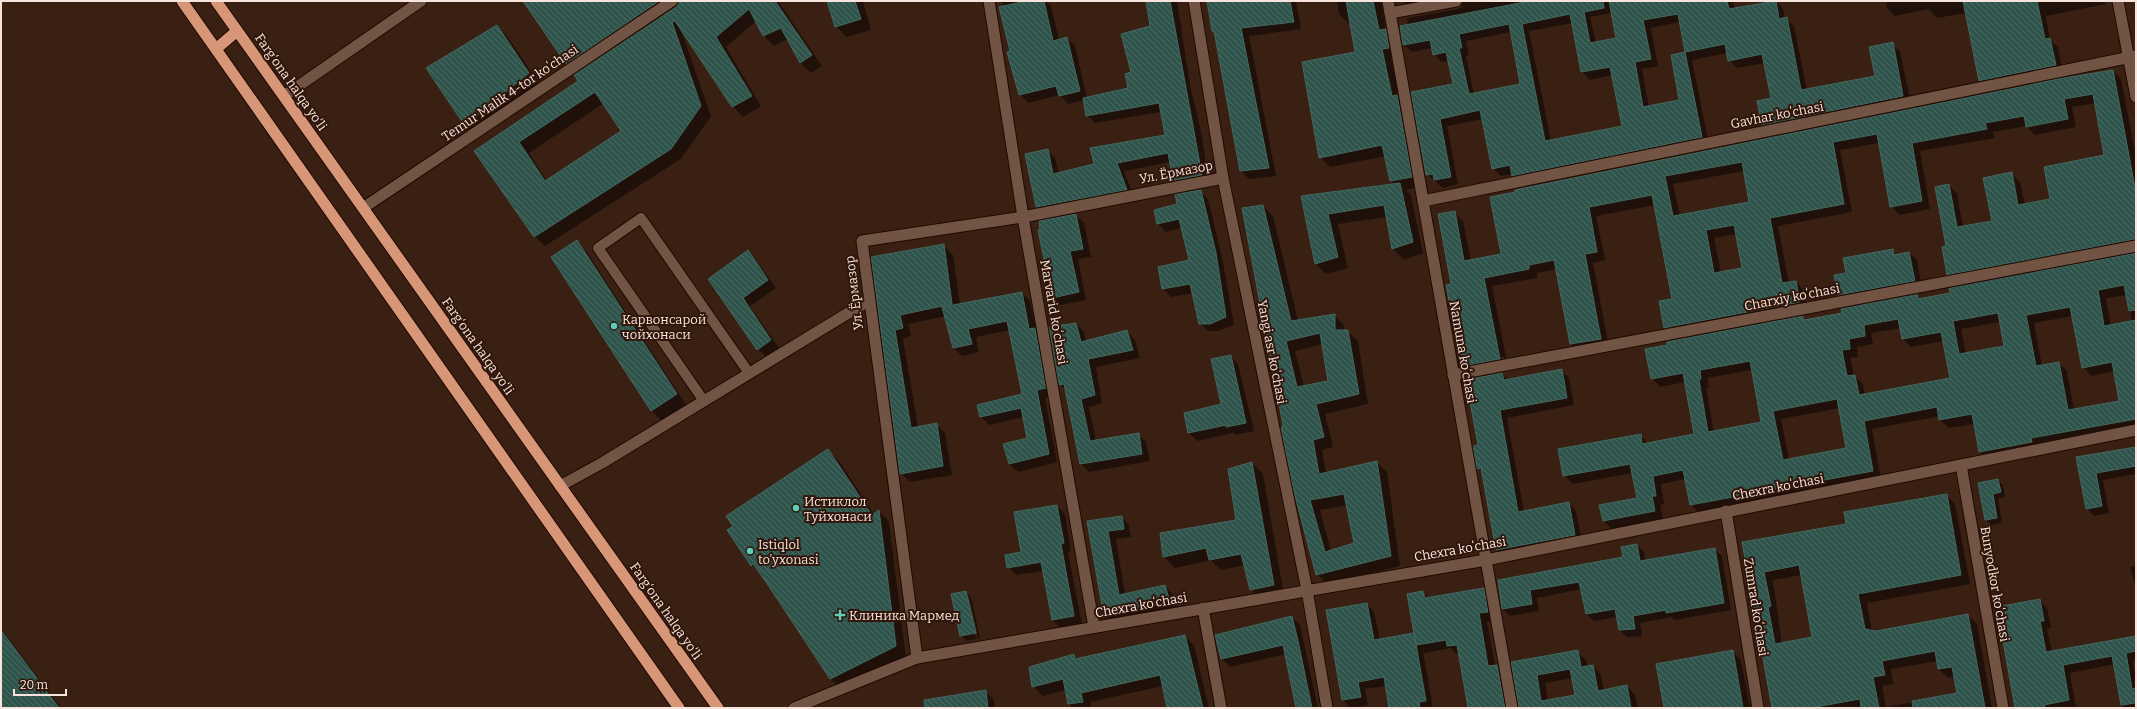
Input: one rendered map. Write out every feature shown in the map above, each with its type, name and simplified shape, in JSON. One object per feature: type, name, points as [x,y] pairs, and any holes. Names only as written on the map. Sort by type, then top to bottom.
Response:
[{"type":"highway","points":[[182,1],[679,708]]},
{"type":"highway","name":"Farg‘ona halqa yo‘li","points":[[216,1],[718,708]]},
{"type":"highway","points":[[216,49],[237,31]]},
{"type":"street","points":[[284,96],[421,1]]},
{"type":"street","name":"Temur Malik 4-tor koʻchasi","points":[[363,208],[672,1]]},
{"type":"street","name":"Marvarid koʻchasi","points":[[989,1],[1023,217],[1094,627]]},
{"type":"street","name":"Yangi asr koʻchasi","points":[[1194,1],[1223,178],[1306,590],[1327,708]]},
{"type":"street","name":"Namuna koʻchasi","points":[[1388,1],[1512,708]]},
{"type":"street","points":[[1390,14],[1456,1]]},
{"type":"street","points":[[2118,1],[2132,57],[2136,97]]},
{"type":"street","name":"Gavhar koʻchasi","points":[[1423,201],[2132,57]]},
{"type":"street","name":"Ул. Ёрмазор","points":[[918,658],[868,301],[862,242],[1023,217],[1223,178]]},
{"type":"street","name":"Charxiy koʻchasi","points":[[1453,375],[2136,246]]},
{"type":"street","points":[[560,486],[704,401],[868,301]]},
{"type":"street","name":"Chexra koʻchasi","points":[[794,708],[918,658],[1486,560],[2136,430]]},
{"type":"street","name":"Bunyodkor koʻchasi","points":[[1960,465],[2003,708]]},
{"type":"street","name":"Zumrad koʻchasi","points":[[1726,511],[1758,708]]},
{"type":"street","points":[[1203,608],[1221,708]]},
{"type":"lane","points":[[704,401],[598,248],[641,218],[749,373]]},
{"type":"building","points":[[523,1],[659,1],[566,64]]},
{"type":"building","points":[[679,1],[775,1],[812,55],[800,63],[781,28],[763,36],[749,9],[716,37],[752,96],[732,107],[675,21],[672,22],[701,106],[671,149],[534,237],[474,151],[578,81],[574,75],[676,7]],"holes":[[[595,92],[621,131],[545,181],[519,142]]]},
{"type":"building","points":[[827,1],[855,1],[861,19],[835,27]]},
{"type":"building","points":[[1026,1],[1044,1],[1053,41],[1067,37],[1080,91],[1059,96],[1056,86],[1019,95],[1007,52],[1010,51],[999,7]]},
{"type":"building","points":[[1146,1],[1170,1],[1202,175],[1173,181],[1168,153],[1117,163],[1127,190],[1036,207],[1025,154],[1048,149],[1053,174],[1094,164],[1090,148],[1165,135],[1159,103],[1086,116],[1083,98],[1128,88],[1125,74],[1131,72],[1121,34],[1150,26]]},
{"type":"building","points":[[1207,1],[1290,1],[1294,22],[1241,28],[1269,168],[1240,171]]},
{"type":"building","points":[[1346,1],[1373,1],[1379,30],[1386,29],[1389,48],[1382,49],[1392,96],[1397,95],[1412,177],[1390,181],[1382,145],[1319,158],[1302,62],[1355,52]]},
{"type":"building","points":[[1530,1],[1603,1],[1604,8],[1584,12],[1590,43],[1616,38],[1609,1],[1727,1],[1729,9],[1776,1],[1779,19],[1787,17],[1801,90],[1875,76],[1869,47],[1893,42],[1903,96],[1762,125],[1757,101],[1771,98],[1762,54],[1728,61],[1725,44],[1685,52],[1702,137],[1512,176],[1510,165],[1492,169],[1480,110],[1440,119],[1451,177],[1434,180],[1433,174],[1426,175],[1411,92],[1453,84],[1446,52],[1433,55],[1430,40],[1403,45],[1400,26]],"holes":[[[1570,14],[1581,72],[1610,67],[1622,126],[1545,141],[1522,24]],[[1678,14],[1685,52],[1671,55],[1679,100],[1643,107],[1635,62],[1651,59],[1643,20]],[[1509,24],[1520,84],[1469,94],[1459,48],[1462,48],[1459,34]]]},
{"type":"building","points":[[1963,1],[2037,1],[2045,39],[2050,38],[2056,65],[1979,81]]},
{"type":"building","points":[[497,25],[529,73],[465,126],[426,68]]},
{"type":"building","points":[[2113,70],[2136,193],[2136,239],[1947,275],[1942,247],[1946,246],[1935,187],[1949,184],[1957,227],[1992,221],[1983,178],[2012,172],[2018,205],[2050,199],[2044,167],[2104,155],[2093,94],[2064,99],[2068,119],[2026,127],[2024,116],[1985,123],[1987,129],[1912,143],[1922,201],[1890,207],[1877,134],[1833,142],[1844,204],[1770,218],[1782,283],[1796,281],[1800,302],[1664,328],[1659,301],[1672,299],[1652,195],[1589,207],[1597,252],[1585,254],[1601,339],[1570,344],[1554,260],[1529,265],[1529,269],[1484,278],[1500,359],[1464,366],[1463,363],[1461,363],[1446,285],[1451,284],[1438,214],[1455,211],[1464,261],[1501,254],[1490,197],[1515,192],[1515,190],[2058,79]],"holes":[[[1742,162],[1749,202],[1673,216],[1665,176]],[[1734,225],[1742,268],[1714,273],[1706,230]]]},
{"type":"building","points":[[1400,183],[1413,242],[1392,249],[1384,205],[1328,214],[1338,257],[1315,264],[1301,196]]},
{"type":"building","points":[[1201,190],[1216,253],[1226,317],[1210,324],[1199,324],[1190,284],[1162,289],[1158,267],[1189,260],[1179,219],[1157,224],[1154,210],[1177,204],[1175,194]]},
{"type":"building","points":[[1263,205],[1291,321],[1335,314],[1335,330],[1348,330],[1359,394],[1316,404],[1324,437],[1313,440],[1319,474],[1377,461],[1391,556],[1316,575],[1294,492],[1281,429],[1283,425],[1242,208]],"holes":[[[1320,333],[1328,381],[1297,387],[1286,341]],[[1344,494],[1354,543],[1325,552],[1310,500]]]},
{"type":"building","points":[[1076,214],[1083,249],[1070,251],[1079,292],[1052,298],[1038,230],[1040,229],[1039,221]]},
{"type":"building","name":"Карвонсарой чойхонаси","points":[[577,240],[677,394],[651,411],[551,257]]},
{"type":"building","points":[[944,244],[952,304],[900,315],[903,328],[895,330],[911,428],[937,423],[943,466],[900,474],[871,257]]},
{"type":"building","points":[[1893,249],[1894,255],[1909,252],[1915,281],[1838,295],[1834,275],[1846,273],[1843,258]]},
{"type":"building","points":[[748,250],[768,280],[743,298],[771,340],[757,350],[708,279]]},
{"type":"building","points":[[2136,253],[2136,310],[2129,311],[2124,285],[2098,290],[2104,326],[2136,320],[2136,419],[2031,438],[2032,442],[1979,452],[1972,414],[1939,420],[1937,407],[1864,421],[1873,471],[1690,505],[1683,470],[1653,476],[1656,496],[1652,496],[1655,511],[1603,521],[1599,505],[1637,498],[1630,464],[1563,476],[1558,449],[1641,434],[1642,444],[1694,434],[1683,373],[1651,379],[1645,349],[1667,345],[1667,342],[1803,316],[1804,320],[1842,313],[1841,309],[1917,294],[1918,299],[1950,293],[1949,288]],"holes":[[[2070,307],[2082,368],[2112,362],[2119,401],[2068,410],[2059,362],[2036,366],[2026,315]],[[1998,313],[2004,346],[1959,354],[1953,321]],[[1898,319],[1902,339],[1941,332],[1950,378],[1859,395],[1855,375],[1847,376],[1842,350],[1850,349],[1849,339],[1865,336],[1864,325]],[[1750,361],[1761,422],[1708,432],[1699,380],[1701,379],[1700,370]],[[1837,399],[1846,448],[1783,460],[1773,411]]]},
{"type":"building","points":[[1022,292],[1029,329],[1035,328],[1046,388],[1037,390],[1049,454],[1009,464],[1003,444],[1027,438],[1021,408],[980,417],[977,405],[1022,394],[1007,321],[968,329],[972,344],[953,348],[942,307]]},
{"type":"building","points":[[1076,323],[1081,342],[1127,330],[1133,350],[1088,359],[1095,395],[1081,399],[1090,441],[1139,433],[1142,454],[1080,464],[1064,384],[1059,385],[1049,327]]},
{"type":"building","points":[[1231,355],[1246,423],[1226,427],[1226,425],[1188,433],[1184,413],[1221,404],[1211,359]]},
{"type":"building","points":[[1562,369],[1567,398],[1500,410],[1518,512],[1569,502],[1575,535],[1496,550],[1481,468],[1477,469],[1473,446],[1478,445],[1466,380],[1502,373],[1504,380]]},
{"type":"building","points":[[2136,447],[2136,466],[2096,473],[2102,506],[2086,509],[2076,457]]},
{"type":"building","points":[[828,449],[872,515],[879,510],[896,646],[830,679],[766,582],[753,564],[751,566],[727,530],[733,526],[726,516]]},
{"type":"building","points":[[1252,462],[1274,585],[1250,590],[1241,554],[1209,560],[1206,548],[1163,557],[1160,533],[1236,520],[1228,469]]},
{"type":"building","points":[[1998,479],[2001,492],[1993,494],[1997,518],[1985,520],[1978,483]]},
{"type":"building","points":[[1947,494],[1961,575],[1858,594],[1865,629],[1876,631],[1968,614],[1985,708],[1913,708],[1912,701],[1957,693],[1952,667],[1938,669],[1935,651],[1882,661],[1885,675],[1873,677],[1879,708],[1861,708],[1860,699],[1810,708],[1772,708],[1742,542],[1846,524],[1844,512]],"holes":[[[1799,565],[1812,637],[1775,644],[1768,607],[1771,606],[1764,572]]]},
{"type":"building","points":[[1057,505],[1064,543],[1061,544],[1074,616],[1052,620],[1041,562],[1007,568],[1005,555],[1021,552],[1014,512]]},
{"type":"building","points":[[1122,516],[1124,529],[1108,531],[1119,595],[1165,585],[1170,602],[1104,617],[1087,521]]},
{"type":"building","points":[[1637,544],[1640,561],[1715,548],[1724,603],[1666,613],[1666,610],[1633,616],[1635,629],[1619,630],[1615,609],[1586,614],[1579,582],[1530,590],[1532,604],[1502,609],[1498,580],[1623,557],[1621,547]]},
{"type":"building","points":[[1484,588],[1488,612],[1479,613],[1488,666],[1497,665],[1505,708],[1468,708],[1457,645],[1447,646],[1446,640],[1416,645],[1407,594],[1423,591],[1425,598]]},
{"type":"building","points":[[966,591],[976,633],[960,636],[951,594]]},
{"type":"building","points":[[2040,599],[2044,621],[2040,621],[2046,652],[2136,636],[2136,651],[2126,653],[2132,689],[2136,688],[2136,703],[2121,705],[2112,656],[2063,665],[2069,700],[2044,705],[2045,708],[2015,708],[1997,607]]},
{"type":"building","points":[[1367,603],[1374,640],[1414,633],[1426,701],[1419,702],[1420,708],[1389,708],[1384,677],[1358,682],[1361,697],[1342,700],[1326,610]]},
{"type":"building","points":[[1292,616],[1312,708],[1296,708],[1283,645],[1221,659],[1215,635]]},
{"type":"building","points":[[1,630],[59,708],[1,708]]},
{"type":"building","points":[[1185,635],[1203,708],[1167,708],[1160,675],[1081,693],[1083,702],[1068,704],[1063,679],[1032,687],[1029,667],[1074,654],[1075,659]]},
{"type":"building","points":[[1578,650],[1581,667],[1593,665],[1598,691],[1627,685],[1631,708],[1519,708],[1511,662]],"holes":[[[1570,669],[1575,695],[1541,701],[1537,675]]]},
{"type":"building","points":[[1733,650],[1743,708],[1664,708],[1656,664]]},
{"type":"building","points":[[986,690],[988,708],[925,708],[924,700]]},
{"type":"place","name":"Карвонсарой чойхонаси","points":[[614,326]]},
{"type":"place","name":"Истиклол Туйхонаси","points":[[796,508]]},
{"type":"place","name":"Istiqlol to’yxonasi","points":[[750,551]]},
{"type":"place","name":"Клиника Мармед","points":[[840,615]]}]
